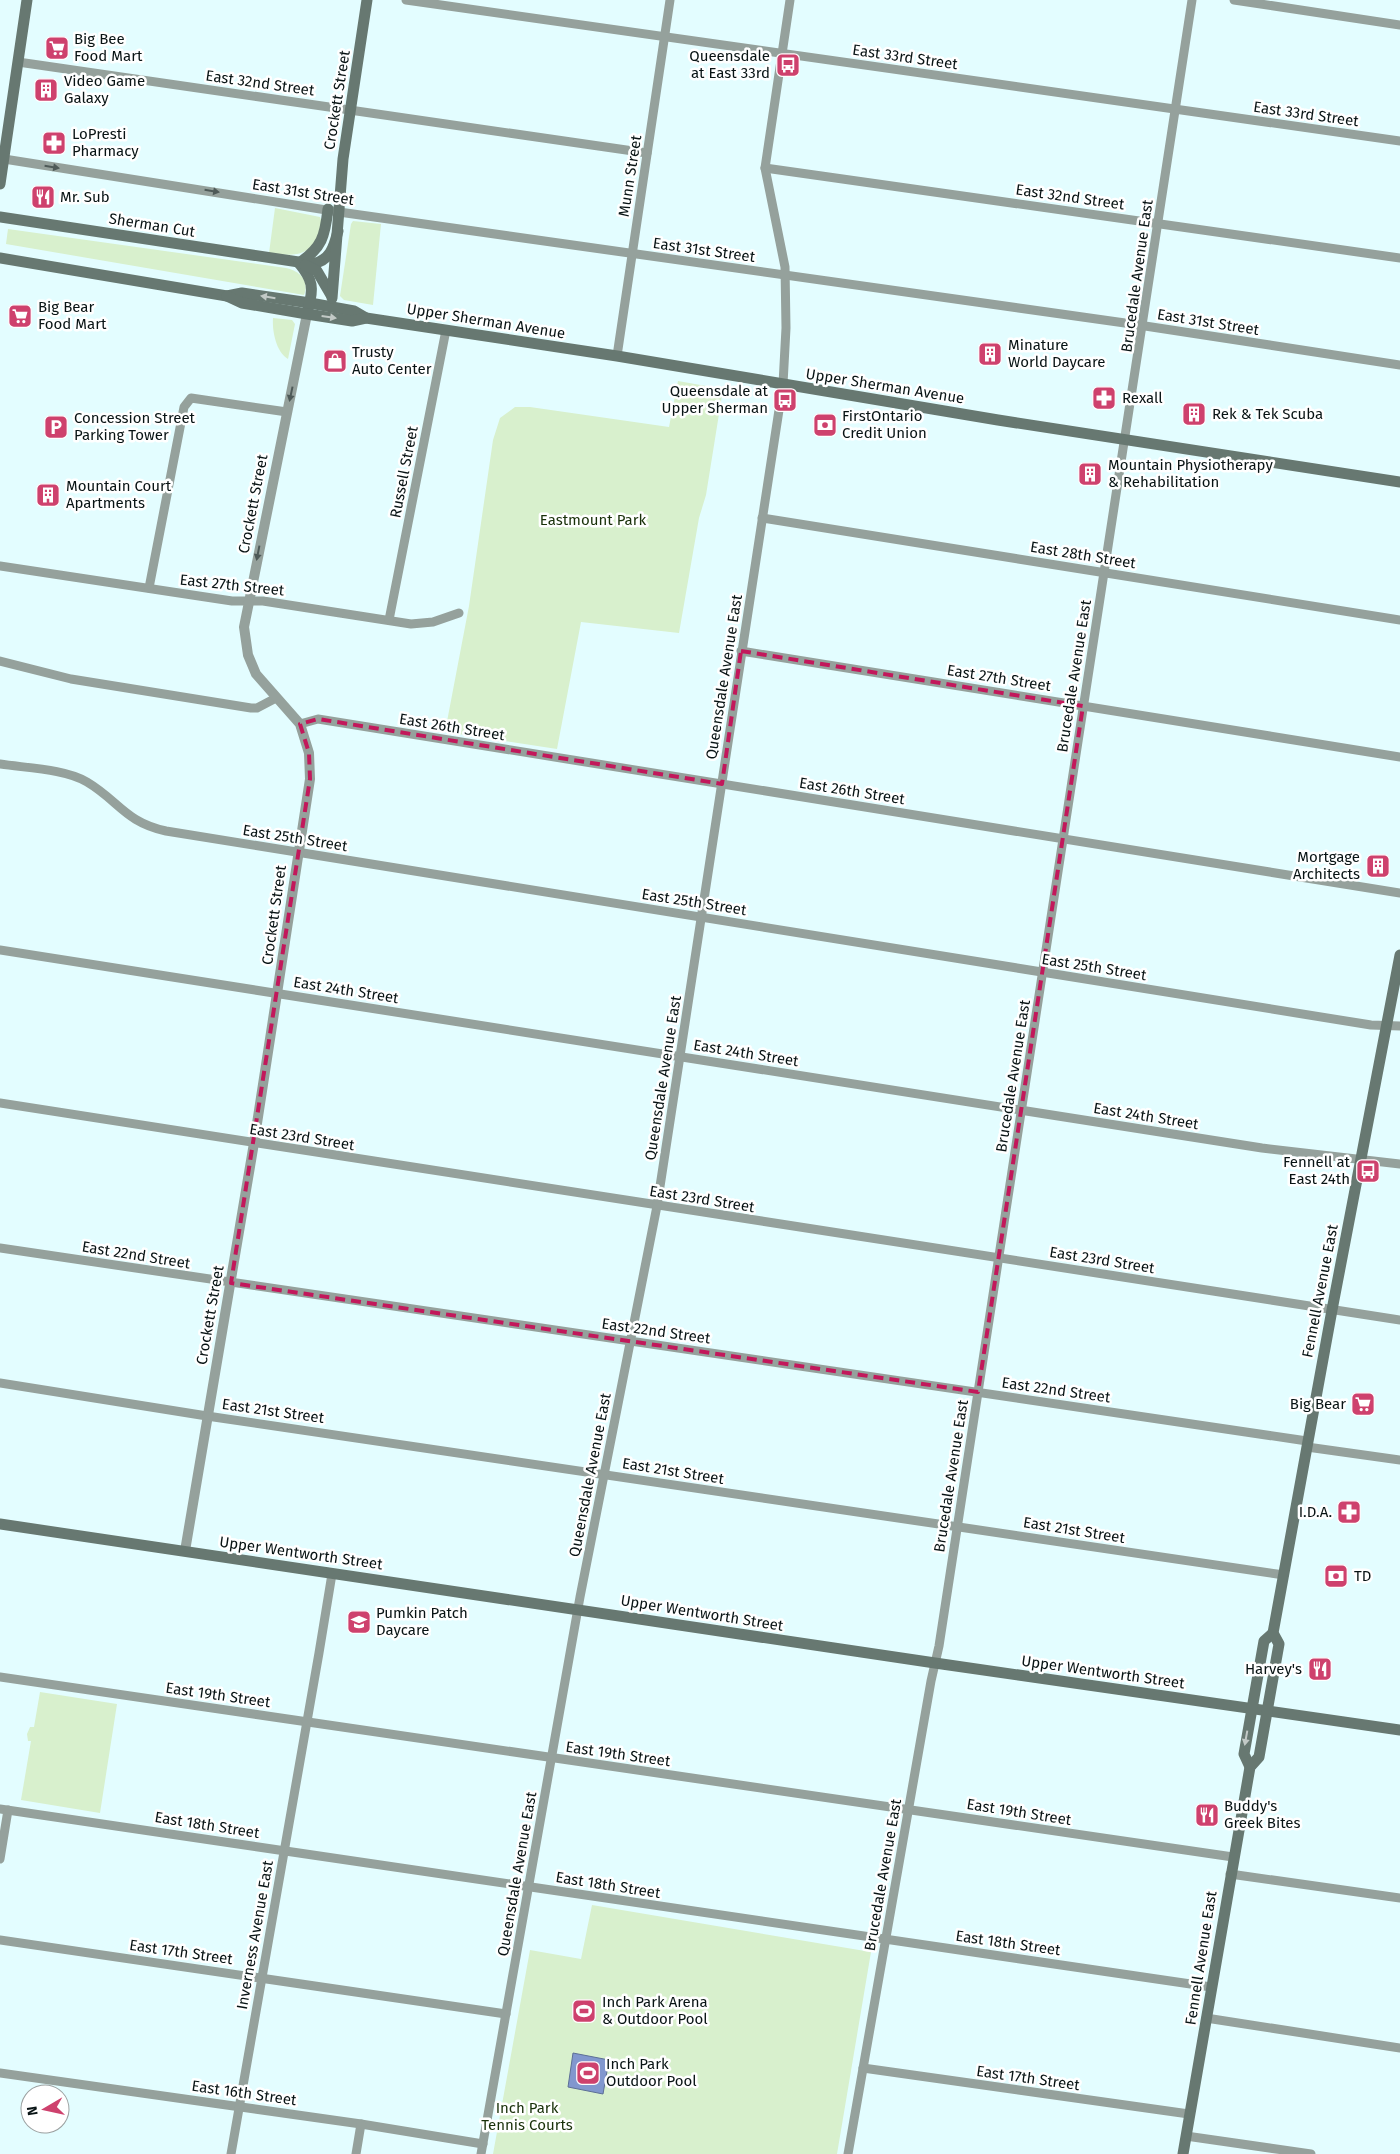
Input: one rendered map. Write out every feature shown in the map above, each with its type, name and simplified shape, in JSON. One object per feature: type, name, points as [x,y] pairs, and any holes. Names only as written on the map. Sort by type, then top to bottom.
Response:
[{"type":"main road","points":[[0,184],[28,0]]},
{"type":"main road","name":"Crockett Street","points":[[332,298],[338,231],[334,211],[367,0]]},
{"type":"main road","points":[[299,263],[310,256],[320,243],[334,211]]},
{"type":"main road","name":"Sherman Cut","points":[[0,218],[299,263]]},
{"type":"main road","points":[[299,263],[318,263],[324,260],[333,247],[338,231]]},
{"type":"main road","name":"Upper Sherman Avenue","points":[[0,258],[227,296],[242,303],[354,311],[366,318]]},
{"type":"main road","points":[[299,263],[317,271],[326,284],[332,298],[342,307],[354,311]]},
{"type":"main road","points":[[299,263],[311,280],[312,290],[309,309]]},
{"type":"main road","name":"Upper Sherman Avenue","points":[[309,309],[352,321],[366,318],[617,356],[1125,440],[1400,482]]},
{"type":"main road","name":"Fennell Avenue East","points":[[1250,1767],[1244,1754],[1251,1707],[1264,1641],[1273,1633],[1360,1160],[1400,955]]},
{"type":"main road","name":"Upper Wentworth Street","points":[[0,1524],[935,1664],[1251,1707],[1400,1730]]},
{"type":"main road","name":"Fennell Avenue East","points":[[1183,2154],[1233,1856],[1250,1767],[1258,1757],[1279,1644],[1273,1633]]},
{"type":"street","name":"East 33rd Street","points":[[406,0],[1400,142]]},
{"type":"street","name":"Munn Street","points":[[617,356],[670,0]]},
{"type":"street","name":"Queensdale Avenue East","points":[[482,2149],[578,1610],[657,1206],[783,384],[786,328],[785,275],[783,252],[765,168],[790,0]]},
{"type":"street","name":"Brucedale Avenue East","points":[[848,2154],[958,1526],[1083,706],[1144,326],[1192,0]]},
{"type":"street","points":[[1234,0],[1400,25]]},
{"type":"street","name":"East 32nd Street","points":[[18,62],[647,152]]},
{"type":"street","name":"East 31st Street","points":[[4,159],[334,211],[1144,326],[1400,365]]},
{"type":"street","name":"East 32nd Street","points":[[765,168],[1400,258]]},
{"type":"street","name":"Crockett Street","points":[[184,1551],[254,1143],[310,779],[311,761],[300,724],[256,674],[248,655],[244,627],[309,309]]},
{"type":"street","name":"Russell Street","points":[[389,620],[446,330]]},
{"type":"street","points":[[149,588],[184,407],[192,398],[197,398],[287,412]]},
{"type":"street","name":"East 28th Street","points":[[762,518],[1400,620]]},
{"type":"street","name":"East 27th Street","points":[[0,566],[232,601],[263,601],[422,624],[459,613]]},
{"type":"street","name":"East 27th Street","points":[[742,651],[1400,757]]},
{"type":"street","points":[[0,661],[71,679],[251,708],[257,708],[276,698]]},
{"type":"street","name":"East 26th Street","points":[[300,724],[318,719],[1400,893]]},
{"type":"street","name":"East 25th Street","points":[[0,764],[64,774],[80,779],[94,787],[130,817],[156,829],[1371,1025],[1387,1024],[1400,1026]]},
{"type":"street","name":"East 24th Street","points":[[0,950],[1262,1148],[1400,1164]]},
{"type":"street","name":"East 23rd Street","points":[[0,1103],[1400,1320]]},
{"type":"street","name":"East 22nd Street","points":[[0,1248],[978,1392],[1400,1460]]},
{"type":"street","name":"East 21st Street","points":[[0,1383],[208,1416],[1284,1575]]},
{"type":"street","name":"Inverness Avenue East","points":[[231,2154],[308,1721],[332,1574]]},
{"type":"street","name":"East 19th Street","points":[[0,1677],[1233,1856]]},
{"type":"street","points":[[0,1859],[4,1809]]},
{"type":"street","name":"East 18th Street","points":[[4,1809],[1211,1987]]},
{"type":"street","points":[[1230,1874],[1400,1898]]},
{"type":"street","name":"East 17th Street","points":[[0,1940],[506,2014]]},
{"type":"street","points":[[1206,2018],[1400,2048]]},
{"type":"street","name":"East 17th Street","points":[[862,2068],[1189,2114]]},
{"type":"street","name":"East 16th Street","points":[[0,2073],[361,2124],[482,2149]]},
{"type":"street","points":[[356,2154],[361,2124]]},
{"type":"street","points":[[1186,2136],[1311,2154]]},
{"type":"highlighted area","points":[[741,651],[1083,706],[978,1392],[231,1283],[310,779],[309,753],[300,724],[318,719],[722,784]]},
{"type":"green space","points":[[275,208],[320,217],[321,224],[318,236],[314,243],[304,252],[291,255],[269,253]]},
{"type":"green space","points":[[353,221],[381,224],[373,305],[344,300],[340,296]]},
{"type":"green space","points":[[8,229],[286,268],[295,271],[302,277],[306,285],[304,295],[6,244]]},
{"type":"green space","points":[[273,318],[292,320],[295,324],[288,359],[280,351],[276,341]]},
{"type":"green space","name":"Eastmount Park","points":[[678,381],[723,389],[706,495],[699,518],[679,633],[581,622],[557,749],[445,732],[469,606],[493,440],[500,418],[515,407],[530,407],[669,427]]},
{"type":"green space","points":[[40,1692],[117,1704],[100,1813],[21,1800],[31,1741],[28,1741],[27,1734],[30,1727],[34,1727]]},
{"type":"green space","name":"Inch Park Tennis Courts","points":[[592,1905],[871,1952],[837,2154],[493,2154],[530,1950],[581,1959]]},
{"type":"water","name":"Inch Park Outdoor Pool","points":[[573,2053],[609,2060],[603,2094],[568,2087]]},
{"type":"place","name":"Big Bee Food Mart","points":[[57,48]]},
{"type":"place","name":"Queensdale at East 33rd","points":[[788,65]]},
{"type":"place","name":"Video Game Galaxy","points":[[46,90]]},
{"type":"place","name":"LoPresti Pharmacy","points":[[54,143]]},
{"type":"place","name":"Mr. Sub","points":[[43,197]]},
{"type":"place","name":"Big Bear Food Mart","points":[[20,316]]},
{"type":"place","name":"Minature World Daycare","points":[[990,354]]},
{"type":"place","name":"Trusty Auto Center","points":[[335,361]]},
{"type":"place","name":"Rexall","points":[[1104,398]]},
{"type":"place","name":"Queensdale at Upper Sherman","points":[[785,400]]},
{"type":"place","name":"Rek & Tek Scuba","points":[[1194,414]]},
{"type":"place","name":"FirstOntario Credit Union","points":[[825,425]]},
{"type":"place","name":"Concession Street Parking Tower","points":[[56,427]]},
{"type":"place","name":"Mountain Physiotherapy & Rehabilitation","points":[[1090,474]]},
{"type":"place","name":"Mountain Court Apartments","points":[[48,495]]},
{"type":"place","name":"Mortgage Architects","points":[[1378,866]]},
{"type":"place","name":"Fennell at East 24th","points":[[1368,1171]]},
{"type":"place","name":"Big Bear","points":[[1363,1404]]},
{"type":"place","name":"I.D.A.","points":[[1349,1512]]},
{"type":"place","name":"TD","points":[[1336,1576]]},
{"type":"place","name":"Pumkin Patch Daycare","points":[[359,1622]]},
{"type":"place","name":"Harvey's","points":[[1320,1669]]},
{"type":"place","name":"Buddy's Greek Bites","points":[[1207,1815]]},
{"type":"place","name":"Inch Park Arena & Outdoor Pool","points":[[584,2011]]},
{"type":"place","name":"Inch Park Outdoor Pool","points":[[588,2073]]}]
